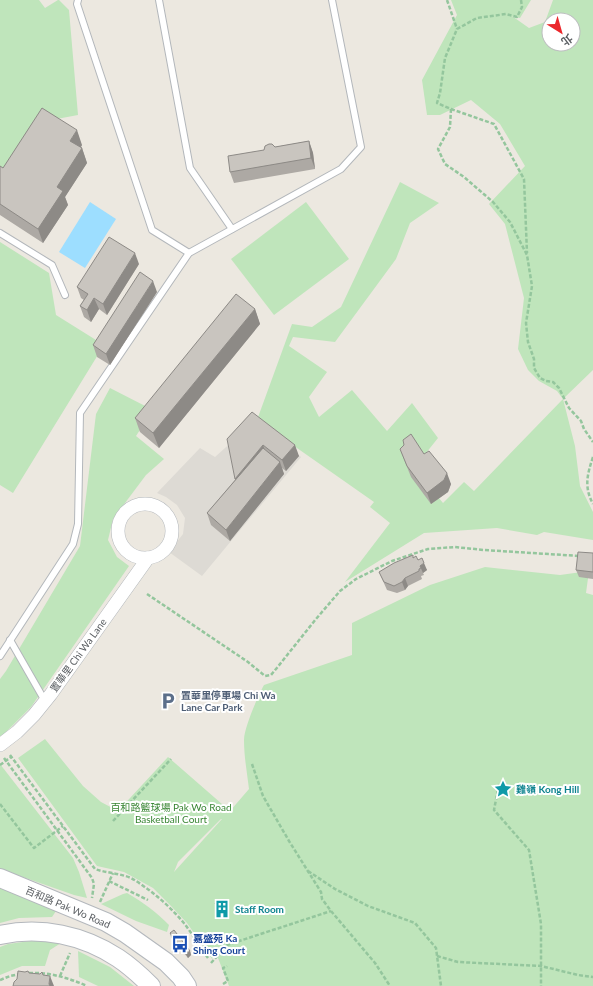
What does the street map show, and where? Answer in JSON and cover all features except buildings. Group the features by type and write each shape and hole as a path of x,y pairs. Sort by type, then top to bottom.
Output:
{"main road":[{"name":"百和路 Pak Wo Road","path":"0,878 106,922 125,933 166,962 181,977 187,986"},
{"path":"0,935 22,931 35,931 77,938 118,958 136,971 151,986"}],"street":[{"name":"置華里 Chi Wa Lane","path":"0,744 17,732 34,715 148,558 161,554 170,544 173,535 173,527 170,518 165,511 158,506 149,503 132,507 125,512 120,520 118,530 119,539 123,548 130,554 139,558 148,558"}],"lane":[{"path":"78,0 77,4 152,230 189,253"},
{"path":"160,0 190,168 232,229"},
{"path":"0,656 73,544 78,524 80,412 189,253 341,169 361,146 332,0"},
{"path":"0,234 52,265 64,295"},
{"path":"10,640 45,701"}],"path":[{"path":"447,0 457,29"},
{"path":"522,0 522,7 517,16 506,14 477,18 457,29 445,58 440,93 437,103 494,124 524,179 527,255 532,286 526,322 528,342 534,359 534,368 540,378 553,382 559,388 569,408 581,421 584,429 593,442"},
{"path":"451,109 450,127 438,149 445,164 464,177 492,202 510,222 527,255"},
{"path":"593,458 588,473 587,489 593,504"},
{"path":"147,594 248,662 265,676 271,675 340,591 356,579 392,561 428,549 455,547 585,557"},
{"path":"0,765 11,757 94,869 120,874 131,878 155,894 184,923 208,958"},
{"path":"113,821 170,759"},
{"path":"6,761 92,878 94,884 92,899"},
{"path":"252,764 263,796 288,842 320,892 322,899 375,963 390,986"},
{"path":"499,784 494,810 529,850 541,924 541,986"},
{"path":"0,804 34,848 63,826"},
{"path":"306,869 335,889 368,906 416,923 436,948 441,986"},
{"path":"100,902 113,873"},
{"path":"109,881 148,900"},
{"path":"211,963 220,954 224,946 331,911"},
{"path":"60,976 71,951"},
{"path":"437,956 458,962 541,966 593,977"},
{"path":"222,984 228,981 223,968 227,966"},
{"path":"0,980 10,976 46,974 60,976 87,986"}],"shaded area":[{"path":"255,421 301,457 202,576 169,552 183,534 185,518 177,505 166,497 157,493 200,448 215,457"}],"green space":[{"path":"0,0 39,0 45,8 59,0 69,10 78,115 46,121 0,178"},
{"path":"451,0 531,0 520,18 512,16 529,28 541,24 541,52 581,52 581,12 549,12 553,0 593,0 593,370 563,399 557,391 539,381 528,370 518,349 524,298 505,224 489,204 525,166 500,124 471,100 440,115 427,115 422,80 457,15"},
{"path":"400,182 439,203 410,223 396,259 335,342 293,337 289,346 327,372 309,397 319,417 352,390 387,431 412,403 438,438 414,468 443,503 464,482 474,491 563,399 575,446 580,486 593,512 593,540 544,532 537,535 497,528 424,533 345,582 390,523 370,507 374,502 257,420 292,324 312,327 341,307"},
{"path":"306,202 349,259 274,315 231,259"},
{"path":"0,242 49,273 56,315 104,345 13,493 0,485"},
{"path":"110,388 153,410 136,436 164,459 146,475 113,519 108,540 117,557 129,566 31,707 0,738 0,679 80,546 96,414"},
{"name":"百和路籃球場 Pak Wo Road Basketball Court","path":"485,567 560,575 589,571 586,593 593,595 593,986 229,986 216,953 212,959 187,923 153,888 124,872 97,866 18,758 45,739 83,786 101,802 118,811 168,757 230,811 249,789 244,752 244,740 246,728 264,685 352,655 352,623 430,585","holes":["222,819 174,872 178,862"]},
{"path":"0,764 73,858 87,898 74,895 0,869"},
{"path":"0,886 56,911 52,917 19,918 0,923"},
{"path":"127,893 149,908 169,925 167,932 136,921 101,904"},
{"path":"38,940 61,943 50,950 45,966 22,966 0,975 0,947 8,944"},
{"path":"78,951 110,967 134,986 98,986 79,977"}],"water":[{"path":"90,202 116,219 85,268 59,252"}],"place":[{"name":"置華里停車場 Chi Wa Lane Car Park","path":"168,701"},
{"name":"雞嶺 Kong Hill","path":"503,789"},
{"name":"Staff Room","path":"222,909"},
{"name":"嘉盛苑 Ka Shing Court","path":"180,944"}]}
